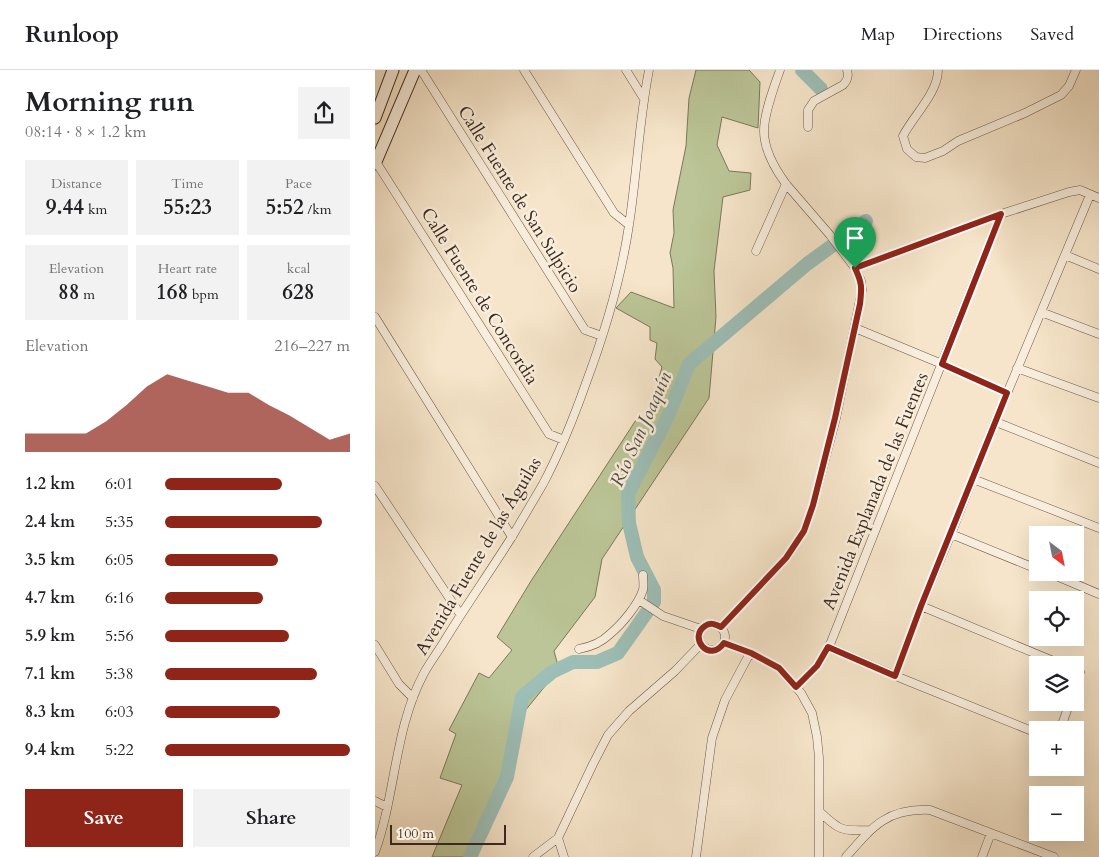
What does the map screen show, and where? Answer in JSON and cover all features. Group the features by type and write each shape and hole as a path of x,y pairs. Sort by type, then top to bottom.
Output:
{"main road":[{"path":"375,118 393,70"},
{"path":"376,158 415,70"}],"street":[{"name":"Calle Fuente de San Sulpicio","path":"421,70 585,330 601,336"},
{"path":"524,70 614,213 629,225"},
{"path":"626,70 643,99"},
{"name":"Avenida Fuente de las Águilas","path":"375,852 387,806 399,744 413,698 424,674 460,614 512,536 543,483 564,440 586,383 619,280 629,225 643,99 649,70"},
{"path":"721,627 786,558 804,531 813,505 833,426 862,290 861,281 855,268 780,176 772,162 766,145 764,131 767,113 780,70"},
{"path":"808,127 808,110 814,101 847,82 847,70"},
{"path":"938,70 931,93 903,136 907,150 916,157 925,158 943,151 958,141 1025,113 1061,94 1069,86 1076,70"},
{"name":"Calle Fuente de Concordia","path":"376,158 549,434 564,440"},
{"path":"756,251 787,184"},
{"path":"855,268 1001,214 1069,192 1080,190 1099,198"},
{"path":"895,676 921,606 1017,368 1090,195"},
{"name":"Avenida Explanada de las Fuentes","path":"796,687 817,666 831,642 1001,214"},
{"path":"1065,255 1099,270"},
{"path":"1041,312 1099,334"},
{"path":"375,317 512,536"},
{"path":"855,328 1007,393"},
{"path":"1017,368 1099,398"},
{"path":"1001,424 1099,463"},
{"path":"973,479 1099,528"},
{"path":"375,486 460,614"},
{"path":"951,534 1029,566"},
{"path":"579,650 609,635 625,618 639,600 643,588 643,575"},
{"path":"1068,581 1099,594"},
{"path":"639,600 663,616 701,629"},
{"path":"921,606 1041,656"},
{"path":"713,624 721,627 725,634 724,643 716,650 710,651 705,649 699,640 701,629 704,626 713,624"},
{"path":"724,643 751,653 779,668 801,693 812,713 817,736 820,778 819,857"},
{"path":"375,645 399,684 413,698"},
{"path":"533,857 558,838 608,735 629,711 675,671 701,645"},
{"path":"828,647 1029,730"},
{"path":"696,857 712,738 725,700 751,653"},
{"path":"375,801 387,806"},
{"path":"846,857 870,830 883,820 900,812 915,809 930,810 1054,857"},
{"path":"819,811 838,827 847,831 870,830"},
{"path":"982,857 991,833"},
{"path":"558,838 564,857"}],"green space":[{"path":"696,70 749,70 760,82 758,128 722,117 717,145 729,171 751,173 750,190 723,197 714,271 716,317 709,398 602,559 595,597 554,651 559,669 520,717 508,779 469,857 432,857 462,785 440,778 456,734 449,730 479,673 489,678 512,650 497,637 531,581 636,420 648,415 662,367 655,359 657,343 650,340 650,327 616,308 631,292 674,308 673,268 670,253 674,233 673,210 686,146 689,98"}],"waterway":[{"name":"Río San Joaquín","path":"802,70 821,89"},
{"name":"Río San Joaquín","path":"470,857 507,777 522,697 552,672 573,662 597,662 618,653 654,602 654,590 637,557 629,523 628,494 668,416 689,364 807,264 866,221"}],"route":[{"path":"1001,214 942,364 1007,393 921,606 895,676 828,647 817,666 796,687 779,668 751,653 724,643 716,650 710,651 705,649 699,640 699,634 701,629 708,624 717,624 721,627 786,558 804,531 813,505 835,418 860,304 861,281 855,268 1001,214"}]}
